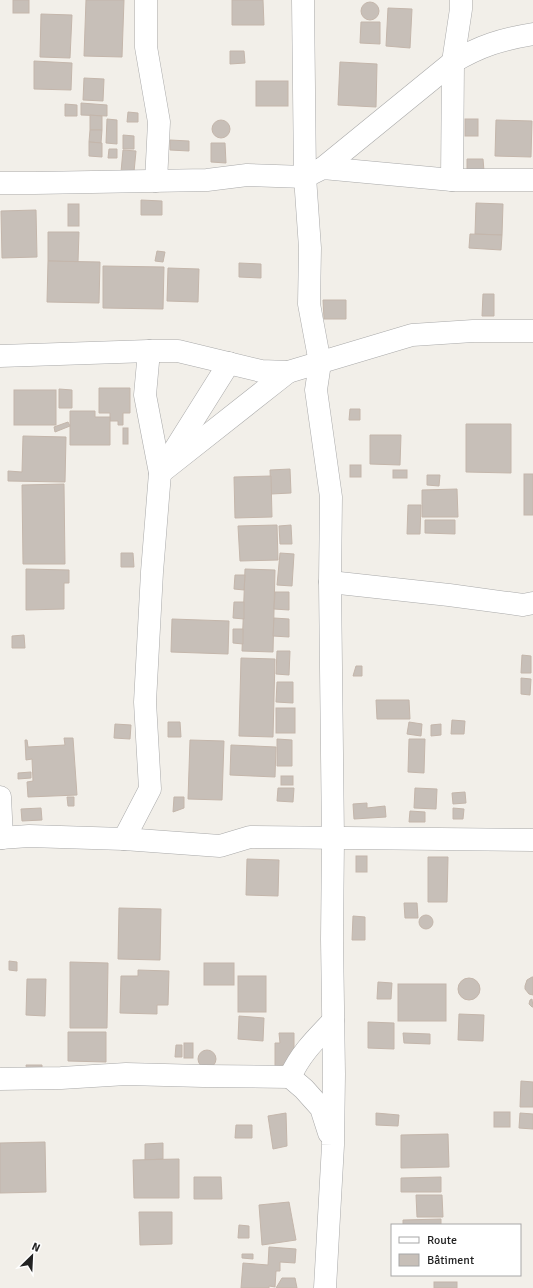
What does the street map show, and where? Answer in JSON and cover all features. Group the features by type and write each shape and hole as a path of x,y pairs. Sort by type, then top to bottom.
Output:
{"street":[{"path":"146,0 146,48 159,122 156,181"},
{"path":"303,0 314,172 309,304 320,363 316,390 331,497 330,582 333,839 333,1145 325,1288"},
{"path":"452,180 453,62 461,0"},
{"path":"314,172 453,62 473,50 508,38 533,34"},
{"path":"0,183 207,180 247,175 314,172 452,180 533,180"},
{"path":"0,356 178,351 261,371 288,372 357,350 412,335 473,331 533,331"},
{"path":"124,839 150,789 145,702 152,572 160,473 145,394 149,351"},
{"path":"160,473 228,363"},
{"path":"160,473 288,372"},
{"path":"330,582 450,595 523,605 533,603"},
{"path":"0,797 1,838 29,836 124,839 220,846 250,838 533,840"},
{"path":"290,1077 307,1048 333,1021"},
{"path":"0,1079 61,1078 126,1074 290,1077 304,1089 321,1108 333,1145"}],"building":[{"path":"13,0 29,0 29,13 13,13"},
{"path":"86,0 124,0 122,57 84,56"},
{"path":"232,0 263,0 264,25 232,25"},
{"path":"370,2 376,5 379,11 376,17 370,20 364,17 361,11 364,5"},
{"path":"388,8 412,9 410,48 386,46"},
{"path":"41,14 72,15 70,58 40,57"},
{"path":"361,22 380,22 380,44 360,43"},
{"path":"230,51 244,51 245,63 230,64"},
{"path":"34,61 72,63 71,90 34,89"},
{"path":"340,62 377,64 376,107 338,105"},
{"path":"84,78 104,79 103,101 83,100"},
{"path":"256,81 288,81 288,106 256,106"},
{"path":"81,103 107,105 107,116 81,115"},
{"path":"65,104 77,105 77,116 65,116"},
{"path":"128,112 138,113 138,122 127,122"},
{"path":"90,115 102,116 102,130 90,130"},
{"path":"107,119 117,120 117,144 106,143"},
{"path":"465,119 478,119 478,136 465,136"},
{"path":"221,120 227,123 230,129 227,135 221,138 215,135 212,129 215,123"},
{"path":"496,120 532,121 531,157 495,156"},
{"path":"90,130 102,130 101,143 89,142"},
{"path":"123,135 134,136 134,149 123,149"},
{"path":"170,140 189,141 189,151 170,150"},
{"path":"89,142 102,143 102,157 89,156"},
{"path":"211,143 225,143 226,163 211,162"},
{"path":"109,149 117,149 117,158 108,158"},
{"path":"123,150 136,151 134,172 121,172"},
{"path":"467,159 483,159 484,171 467,171"},
{"path":"141,200 162,201 162,215 141,215"},
{"path":"476,203 503,204 502,235 475,234"},
{"path":"68,204 79,204 79,226 68,226"},
{"path":"36,210 37,257 2,258 1,211"},
{"path":"48,232 79,232 78,262 48,261"},
{"path":"470,234 502,235 501,250 469,248"},
{"path":"157,251 165,252 163,262 155,261"},
{"path":"48,261 100,262 99,303 47,302"},
{"path":"239,263 261,264 261,278 239,277"},
{"path":"103,266 164,267 163,309 103,308"},
{"path":"168,268 199,269 198,302 167,301"},
{"path":"483,294 494,294 494,316 482,316"},
{"path":"323,300 346,300 346,319 324,319"},
{"path":"99,388 130,388 130,413 123,413 123,425 118,425 118,421 110,421 110,413 99,413"},
{"path":"59,389 72,390 72,408 59,408"},
{"path":"14,390 56,390 56,425 14,425"},
{"path":"350,409 360,409 360,420 349,420"},
{"path":"70,411 95,411 95,417 110,417 110,445 70,445"},
{"path":"68,422 70,426 55,432 54,427"},
{"path":"466,424 511,424 511,473 466,472"},
{"path":"123,428 128,428 128,444 123,444"},
{"path":"370,435 401,435 400,465 370,464"},
{"path":"23,436 66,437 65,482 8,481 8,471 22,472"},
{"path":"350,465 361,465 361,477 350,477"},
{"path":"290,469 291,493 271,494 270,470"},
{"path":"393,470 407,470 407,478 393,478"},
{"path":"524,474 533,474 533,515 524,515"},
{"path":"427,475 440,475 439,486 427,485"},
{"path":"271,476 272,517 235,518 234,477"},
{"path":"64,484 65,564 23,564 22,485"},
{"path":"457,489 458,517 422,517 422,490"},
{"path":"408,505 421,505 420,534 407,534"},
{"path":"425,520 455,520 455,534 425,533"},
{"path":"277,525 278,560 240,561 238,526"},
{"path":"291,525 292,544 280,544 279,526"},
{"path":"121,553 133,553 134,567 121,567"},
{"path":"280,553 294,554 292,586 277,585"},
{"path":"26,569 69,570 69,583 64,583 64,609 26,610"},
{"path":"245,569 275,570 273,652 242,651"},
{"path":"235,575 245,575 244,590 234,589"},
{"path":"275,592 289,592 289,610 274,609"},
{"path":"234,602 244,602 244,619 233,618"},
{"path":"274,618 289,619 289,637 273,636"},
{"path":"172,619 229,621 228,654 171,652"},
{"path":"233,629 243,629 243,644 233,643"},
{"path":"24,635 25,648 12,648 12,636"},
{"path":"277,651 290,651 289,675 276,674"},
{"path":"522,655 531,656 531,673 521,673"},
{"path":"241,658 275,659 273,737 239,736"},
{"path":"356,666 362,666 362,676 353,676"},
{"path":"521,678 531,679 530,695 521,694"},
{"path":"277,682 293,682 293,703 276,702"},
{"path":"376,700 409,700 410,719 377,719"},
{"path":"276,708 295,708 295,733 276,733"},
{"path":"452,720 465,721 464,734 451,734"},
{"path":"168,722 180,722 181,737 168,737"},
{"path":"409,722 422,724 421,736 407,734"},
{"path":"115,724 131,725 130,739 114,738"},
{"path":"441,724 441,735 431,736 431,725"},
{"path":"64,738 73,738 77,795 28,797 27,782 33,781 32,759 26,760 25,740 27,740 28,747 65,745"},
{"path":"277,739 292,740 292,766 277,766"},
{"path":"409,739 425,739 424,773 408,772"},
{"path":"190,740 224,741 222,800 188,799"},
{"path":"231,745 276,747 275,777 230,775"},
{"path":"31,772 31,778 18,779 18,773"},
{"path":"281,776 293,776 293,785 281,785"},
{"path":"278,788 294,788 293,802 277,801"},
{"path":"415,788 437,789 436,809 414,808"},
{"path":"465,792 466,803 453,804 452,793"},
{"path":"67,797 74,797 74,806 68,806"},
{"path":"174,797 184,797 184,808 173,812"},
{"path":"367,803 367,808 385,806 386,817 354,819 353,804"},
{"path":"41,808 42,820 22,821 21,809"},
{"path":"453,808 464,809 463,819 453,819"},
{"path":"410,811 425,812 425,822 409,822"},
{"path":"356,856 367,856 367,872 356,872"},
{"path":"428,857 448,857 447,902 428,902"},
{"path":"247,859 279,860 278,896 246,895"},
{"path":"404,903 417,903 418,918 405,918"},
{"path":"119,908 161,909 160,960 118,959"},
{"path":"423,915 429,915 433,919 433,925 429,929 423,929 419,925 419,919"},
{"path":"353,916 365,917 365,940 352,940"},
{"path":"9,961 17,962 17,971 9,970"},
{"path":"70,962 108,963 107,1028 70,1028"},
{"path":"204,963 234,963 234,985 204,985"},
{"path":"138,970 169,971 168,1005 157,1005 157,1014 120,1013 121,976 138,976"},
{"path":"238,976 266,976 266,1012 238,1012"},
{"path":"532,977 533,995 529,994 525,989 527,980"},
{"path":"469,978 477,981 480,989 477,997 469,1000 461,997 458,989 461,981"},
{"path":"27,979 46,979 45,1016 26,1015"},
{"path":"378,982 392,983 391,999 377,999"},
{"path":"398,984 446,984 446,1021 398,1021"},
{"path":"532,999 533,1007 529,1004 530,1000"},
{"path":"459,1014 484,1015 483,1041 458,1040"},
{"path":"239,1016 264,1018 263,1041 238,1039"},
{"path":"368,1022 394,1023 394,1049 368,1048"},
{"path":"68,1032 106,1032 106,1062 68,1061"},
{"path":"279,1033 294,1033 294,1051 284,1065 275,1066 275,1043 280,1043"},
{"path":"403,1033 430,1034 430,1044 404,1043"},
{"path":"184,1043 193,1043 193,1058 184,1058"},
{"path":"176,1045 182,1045 182,1057 175,1057"},
{"path":"207,1050 213,1053 216,1059 213,1065 207,1068 201,1065 198,1059 201,1053"},
{"path":"26,1065 42,1065 42,1071 27,1072"},
{"path":"521,1081 533,1082 533,1107 520,1107"},
{"path":"494,1112 510,1112 510,1127 494,1127"},
{"path":"286,1113 287,1146 273,1149 268,1116"},
{"path":"376,1113 399,1115 398,1126 376,1125"},
{"path":"520,1113 533,1114 533,1129 519,1128"},
{"path":"236,1125 252,1125 252,1138 235,1138"},
{"path":"448,1134 449,1167 401,1168 401,1135"},
{"path":"45,1142 46,1192 0,1193 0,1143"},
{"path":"163,1143 163,1159 145,1160 145,1144"},
{"path":"179,1159 179,1198 134,1198 133,1160"},
{"path":"194,1177 221,1177 222,1199 194,1199"},
{"path":"441,1177 441,1192 401,1192 401,1178"},
{"path":"416,1195 442,1195 443,1217 417,1217"},
{"path":"289,1202 296,1240 262,1245 259,1205"},
{"path":"139,1212 172,1212 172,1244 140,1245"},
{"path":"441,1219 441,1224 403,1224 403,1220"},
{"path":"239,1225 249,1226 249,1238 238,1238"},
{"path":"269,1247 296,1249 295,1263 280,1262 280,1271 276,1271 275,1287 241,1288 243,1263 268,1265"},
{"path":"242,1254 253,1254 253,1259 242,1258"},
{"path":"282,1278 295,1278 297,1288 276,1288"},
{"path":"434,1282 457,1282 457,1288 434,1288"}]}
